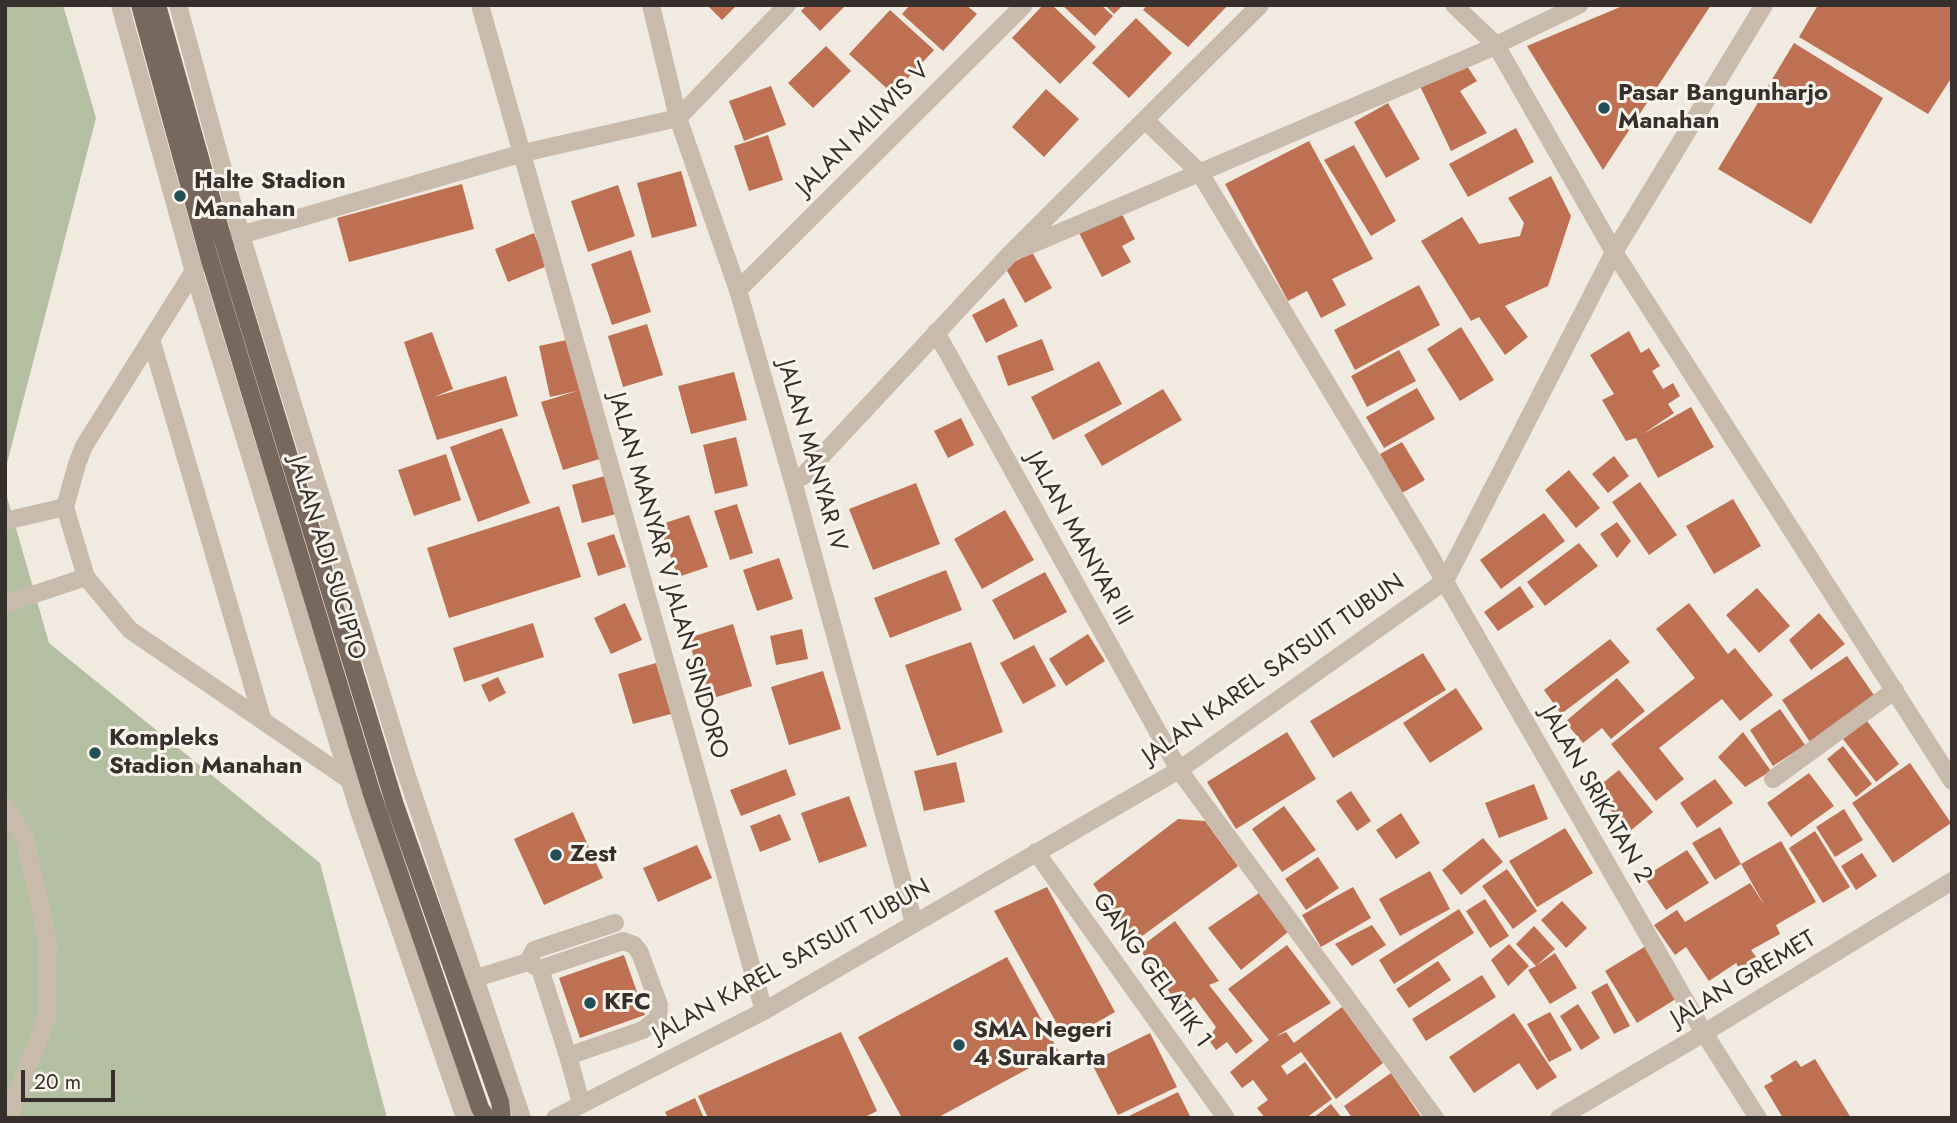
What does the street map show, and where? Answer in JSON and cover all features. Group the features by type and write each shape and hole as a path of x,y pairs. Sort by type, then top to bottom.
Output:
{"main road":[{"name":"JALAN ADI SUCIPTO","path":"140,5 207,250 372,794 480,1108 486,1118"},
{"name":"JALAN ADI SUCIPTO","path":"162,7 223,240 354,671 414,859 500,1102 502,1118"}],"street":[{"name":"JALAN ADI SUCIPTO","path":"120,5 194,272 351,781 466,1118"},
{"name":"JALAN ADI SUCIPTO","path":"178,5 241,235 405,770 522,1118"},
{"name":"JALAN MANYAR V JALAN SINDORO","path":"480,5 764,1011"},
{"name":"JALAN MANYAR IV","path":"651,5 678,118 738,290 914,923"},
{"path":"223,240 523,153 678,118 787,5"},
{"name":"JALAN MLIWIS V","path":"738,290 1024,5"},
{"path":"802,477 1011,253 1260,5"},
{"path":"1454,5 1493,46 1614,252 1952,781"},
{"path":"1011,253 1493,46 1579,5"},
{"name":"JALAN KAREL SATSUIT TUBUN","path":"555,1118 764,1011 1179,770 1445,580 1614,252 1764,5"},
{"name":"JALAN SRIKATAN 2","path":"1146,121 1200,173 1445,580 1704,1033 1758,1118"},
{"path":"207,250 84,446 65,507 86,577 130,630 372,794"},
{"name":"JALAN MANYAR III","path":"936,332 1179,770 1435,1118"},
{"path":"151,339 263,721"},
{"path":"5,522 65,507"},
{"path":"322,566 341,561"},
{"path":"5,604 86,577"},
{"path":"354,671 373,665"},
{"path":"1773,779 1895,690"},
{"path":"387,776 405,770"},
{"path":"5,806 25,838 48,942 47,1017 8,1118"},
{"path":"414,859 433,852"},
{"name":"GANG GELATIK 1","path":"1036,852 1226,1118"},
{"name":"JALAN GREMET","path":"1559,1118 1952,881"},
{"path":"581,1103 568,1056 534,965 534,950 615,923"},
{"path":"476,978 623,942 634,945 640,953 659,1005 658,1018 643,1030 568,1056"}],"green space":[{"path":"5,5 63,5 96,118 5,471"},
{"name":"Kompleks Stadion Manahan","path":"5,490 49,643 320,863 387,1118 5,1118"}],"building":[{"path":"707,5 737,5 722,20"},
{"path":"807,5 846,5 820,31 801,11"},
{"path":"910,5 966,5 977,14 943,51 902,14"},
{"path":"1043,5 1052,5 1096,47 1060,84 1012,38"},
{"path":"1062,5 1101,5 1113,16 1095,36"},
{"path":"1105,5 1123,5 1114,14"},
{"path":"1147,5 1228,5 1188,47 1143,10"},
{"name":"Pasar Bangunharjo Manahan","path":"1625,5 1711,5 1603,170 1527,46"},
{"path":"1818,5 1952,5 1952,77 1928,114 1799,37"},
{"path":"890,10 934,50 893,94 849,54"},
{"path":"1136,18 1172,53 1129,98 1092,63"},
{"path":"1794,43 1883,98 1811,224 1718,169"},
{"path":"826,46 851,71 813,108 788,83"},
{"path":"1465,63 1477,81 1460,91 1487,133 1451,151 1420,86"},
{"path":"771,86 786,125 744,141 729,101"},
{"path":"1046,89 1079,119 1044,157 1012,127"},
{"path":"1388,103 1420,159 1386,178 1354,122"},
{"path":"1516,128 1534,162 1468,197 1449,164"},
{"path":"768,135 783,180 749,191 734,146"},
{"path":"1309,141 1373,259 1332,279 1346,305 1321,318 1307,291 1288,301 1225,184"},
{"path":"1354,145 1396,221 1371,236 1324,160"},
{"path":"681,171 697,226 652,238 637,183"},
{"path":"1551,176 1571,216 1548,286 1505,306 1528,337 1505,355 1479,317 1471,321 1421,241 1462,217 1479,244 1520,236 1524,223 1508,198"},
{"path":"462,184 474,229 349,262 337,218"},
{"path":"618,185 635,236 588,252 571,201"},
{"path":"1122,214 1135,239 1122,246 1131,262 1102,277 1077,229"},
{"path":"534,233 547,266 508,282 495,249"},
{"path":"631,250 651,312 612,325 591,264"},
{"path":"1032,252 1052,288 1025,303 1005,267"},
{"path":"1419,285 1440,325 1355,370 1334,330"},
{"path":"1004,298 1018,326 986,343 972,315"},
{"path":"647,324 663,375 623,387 608,336"},
{"path":"1461,327 1494,380 1460,401 1427,349"},
{"path":"1629,331 1641,353 1649,348 1660,366 1652,371 1663,389 1673,383 1680,396 1668,404 1674,413 1643,434 1691,407 1714,447 1658,478 1636,438 1626,441 1602,400 1614,394 1590,355"},
{"path":"432,332 453,389 434,397 506,376 518,416 437,440 404,342"},
{"path":"571,339 603,458 563,470 541,402 577,391 550,397 539,346"},
{"path":"1042,339 1054,370 1008,386 997,356"},
{"path":"1399,350 1416,381 1367,407 1351,376"},
{"path":"1099,361 1122,404 1053,440 1031,397"},
{"path":"734,372 747,420 691,434 678,386"},
{"path":"1417,388 1435,419 1384,448 1366,417"},
{"path":"1163,389 1182,420 1102,466 1084,435"},
{"path":"961,418 974,445 948,458 934,431"},
{"path":"502,428 530,503 478,522 450,447"},
{"path":"736,437 748,486 715,494 703,445"},
{"path":"1402,442 1425,480 1402,493 1380,454"},
{"path":"446,454 461,500 414,516 398,470"},
{"path":"1614,456 1629,476 1608,493 1592,474"},
{"path":"1569,470 1600,508 1576,528 1545,490"},
{"path":"605,476 616,514 582,523 572,485"},
{"path":"1640,482 1677,535 1649,555 1612,502"},
{"path":"916,483 940,544 873,570 849,509"},
{"path":"1733,499 1761,546 1714,574 1686,526"},
{"path":"737,504 753,553 730,560 714,511"},
{"path":"559,506 581,577 449,618 427,548"},
{"path":"1005,510 1034,560 982,589 954,539"},
{"path":"1544,513 1565,541 1501,589 1480,560"},
{"path":"689,515 708,567 678,577 659,525"},
{"path":"1617,522 1631,541 1617,558 1600,534"},
{"path":"614,534 626,567 598,576 587,543"},
{"path":"1579,543 1598,566 1545,606 1527,582"},
{"path":"779,558 793,599 757,611 743,570"},
{"path":"946,570 962,610 890,638 874,598"},
{"path":"1045,572 1067,612 1014,640 992,600"},
{"path":"1520,586 1534,607 1498,631 1484,612"},
{"path":"1757,588 1790,626 1759,653 1726,615"},
{"path":"625,603 642,640 611,654 594,618"},
{"path":"1689,603 1728,654 1735,648 1773,695 1740,721 1722,699 1659,748 1684,779 1656,801 1611,744 1695,678 1656,629"},
{"path":"1819,613 1845,644 1811,670 1789,640"},
{"path":"533,623 544,657 464,682 453,648"},
{"path":"733,624 752,686 707,700 688,638"},
{"path":"802,629 808,659 776,665 770,636"},
{"path":"1088,634 1105,661 1066,686 1049,659"},
{"path":"1610,639 1630,662 1561,714 1544,690"},
{"path":"971,642 1003,732 937,756 905,665"},
{"path":"1034,645 1056,686 1023,704 1000,663"},
{"path":"1423,653 1446,690 1333,758 1310,721"},
{"path":"1847,656 1876,698 1810,742 1782,700"},
{"path":"656,663 671,714 633,724 618,674"},
{"path":"823,671 841,729 789,745 771,687"},
{"path":"498,677 506,693 489,702 481,685"},
{"path":"1617,678 1645,711 1611,739 1602,728 1583,743 1565,722"},
{"path":"1456,688 1483,729 1430,763 1403,723"},
{"path":"1780,709 1805,745 1773,766 1750,730"},
{"path":"1867,721 1899,764 1876,782 1843,739"},
{"path":"1287,732 1316,779 1236,829 1207,782"},
{"path":"1743,732 1771,771 1745,787 1718,757"},
{"path":"1843,746 1872,784 1856,797 1827,759"},
{"path":"956,762 965,802 924,811 914,771"},
{"path":"1910,763 1951,823 1893,863 1852,803"},
{"path":"786,769 796,795 741,816 730,790"},
{"path":"1619,770 1653,812 1629,832 1594,790"},
{"path":"1809,773 1834,806 1791,837 1767,803"},
{"path":"1715,779 1733,803 1697,828 1680,803"},
{"path":"1534,784 1548,819 1499,838 1485,803"},
{"path":"1351,791 1371,821 1357,831 1336,801"},
{"path":"849,796 867,846 819,863 801,813"},
{"path":"1284,806 1316,850 1282,872 1252,829"},
{"path":"1844,809 1863,840 1835,857 1816,827"},
{"path":"573,812 603,878 544,905 514,839"},
{"path":"1401,813 1420,843 1396,859 1376,830"},
{"path":"780,814 791,840 760,852 750,826"},
{"path":"1178,819 1205,821 1238,866 1134,942 1093,884"},
{"path":"1720,827 1741,864 1715,880 1692,843"},
{"path":"1565,828 1593,873 1537,907 1509,861"},
{"path":"1815,831 1850,887 1823,903 1789,848"},
{"path":"1483,838 1503,862 1461,895 1442,870"},
{"path":"1781,841 1816,902 1776,925 1780,934 1751,950 1759,961 1741,972 1736,963 1709,981 1686,947 1675,955 1654,925 1677,910 1685,922 1750,883 1765,906 1741,864"},
{"path":"697,845 712,878 658,902 643,868"},
{"path":"1687,850 1709,883 1666,910 1644,877"},
{"path":"1862,853 1877,876 1856,890 1841,866"},
{"path":"1318,857 1339,888 1306,910 1285,879"},
{"path":"1507,869 1537,911 1513,929 1482,886"},
{"path":"1430,871 1450,909 1400,936 1379,899"},
{"path":"1047,887 1115,1012 1066,1040 994,911"},
{"path":"1353,887 1371,918 1321,947 1302,915"},
{"path":"1259,893 1288,932 1241,970 1208,928"},
{"path":"1485,899 1509,936 1490,948 1466,911"},
{"path":"1562,901 1587,928 1566,948 1541,920"},
{"path":"1459,909 1474,933 1394,984 1379,960"},
{"path":"1175,921 1219,981 1209,985 1253,1041 1236,1054 1227,1042 1216,1050 1208,1039 1216,1027 1194,997 1181,1009 1139,948"},
{"path":"1372,925 1386,945 1352,966 1335,944"},
{"path":"1534,926 1555,949 1536,966 1516,944"},
{"path":"1509,944 1529,966 1508,986 1491,960"},
{"path":"1287,945 1331,1003 1275,1037 1286,1032 1294,1043 1342,1007 1383,1063 1336,1099 1301,1052 1281,1066 1287,1075 1305,1062 1332,1099 1306,1118 1265,1118 1257,1108 1268,1100 1253,1080 1242,1088 1230,1072 1269,1040 1228,989"},
{"path":"1646,946 1679,997 1637,1023 1605,971"},
{"path":"1555,953 1577,988 1550,1004 1528,970"},
{"path":"624,955 645,1015 580,1038 559,978"},
{"name":"SMA Negeri 4 Surakarta","path":"1007,957 1059,1052 937,1118 902,1118 858,1037"},
{"path":"1438,961 1451,980 1409,1008 1396,989"},
{"path":"1482,975 1496,997 1426,1041 1412,1019"},
{"path":"1607,983 1630,1026 1614,1034 1591,992"},
{"path":"1578,1004 1600,1038 1581,1050 1560,1016"},
{"path":"1550,1012 1572,1050 1549,1062 1527,1024"},
{"path":"1514,1013 1557,1077 1537,1090 1519,1063 1474,1093 1449,1057"},
{"path":"841,1032 877,1111 863,1118 708,1118 698,1096"},
{"path":"1150,1033 1177,1087 1118,1115 1091,1062"},
{"path":"1815,1059 1851,1118 1783,1118 1764,1086 1773,1081 1770,1076 1796,1060 1801,1067"},
{"path":"1391,1073 1422,1118 1352,1118 1344,1106"},
{"path":"1178,1092 1191,1118 1130,1118 1129,1116"},
{"path":"695,1098 704,1118 668,1118 665,1112"},
{"path":"1331,1104 1342,1118 1313,1118"}],"place":[{"name":"Pasar Bangunharjo Manahan","path":"1604,108"},
{"name":"Halte Stadion Manahan","path":"180,196"},
{"name":"Kompleks Stadion Manahan","path":"95,753"},
{"name":"Zest","path":"556,855"},
{"name":"KFC","path":"590,1003"},
{"name":"SMA Negeri 4 Surakarta","path":"959,1045"}]}
